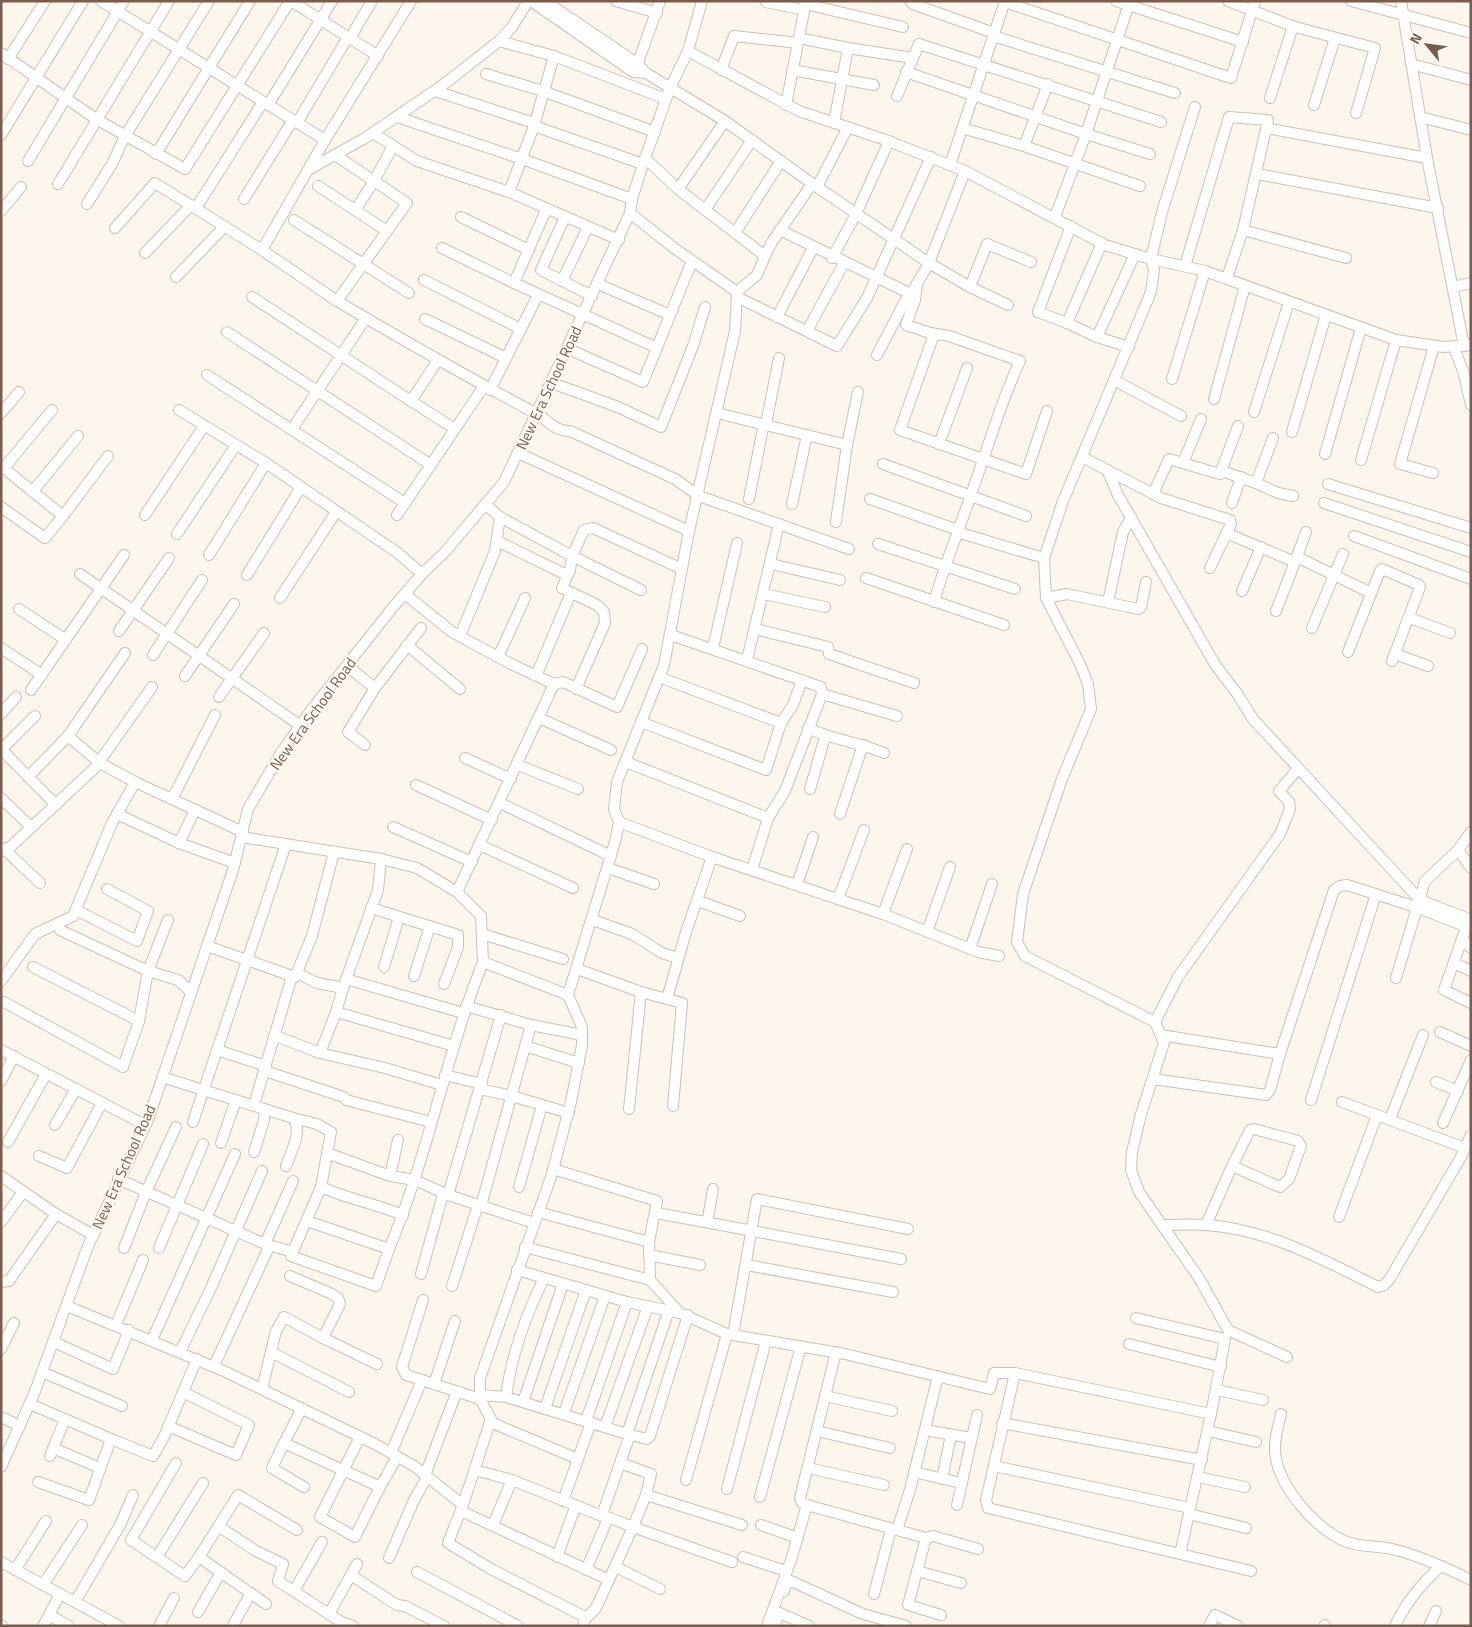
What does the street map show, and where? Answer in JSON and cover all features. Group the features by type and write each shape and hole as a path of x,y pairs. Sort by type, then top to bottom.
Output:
{"street":[{"path":"44,1 4,57 96,119 185,170 292,1 378,56"},
{"path":"1,136 83,1"},
{"path":"101,1 325,140"},
{"path":"28,161 124,1"},
{"path":"58,184 169,1"},
{"path":"87,204 112,164 125,136 209,1"},
{"path":"156,154 250,1"},
{"path":"145,252 193,206 265,104 332,1"},
{"path":"244,198 372,1"},
{"path":"262,250 325,140 412,1"},
{"path":"307,171 373,133 435,91 499,41 512,27 530,1 636,68 725,121 814,186 929,263 970,287 1008,305"},
{"path":"545,1 636,68"},
{"path":"616,1 657,13"},
{"path":"636,68 660,1"},
{"name":"New Era School Road","path":"1,1467 30,1404 93,1234 145,1125 235,863 248,809 281,753 347,666 404,594 445,552 504,482 619,240 630,213 632,199 644,161 670,88 688,51 702,1"},
{"path":"910,1 912,4 994,34 1175,93"},
{"path":"1116,1 1129,3 1243,42"},
{"path":"1228,1 1254,5 1293,26 1375,48 1356,113"},
{"path":"1351,1 1471,33"},
{"path":"1401,1 1427,158 1453,286 1463,346 1464,374 1471,405"},
{"path":"766,2 805,5 903,27"},
{"path":"950,165 1005,2 1231,78 1254,5"},
{"path":"1055,217 1086,134 1129,3"},
{"path":"786,104 805,5"},
{"path":"1270,98 1293,26"},
{"path":"721,70 734,36 798,40 914,58"},
{"path":"1314,105 1335,38"},
{"path":"499,41 554,56 666,99"},
{"path":"897,96 919,44 1162,122"},
{"path":"834,123 848,48"},
{"path":"688,51 786,104 965,171 1102,243 1151,259 1205,271 1396,340 1434,346 1463,346"},
{"path":"509,192 534,125 554,56"},
{"path":"1411,64 1471,80"},
{"path":"792,70 874,85"},
{"path":"906,72 972,96 1150,154"},
{"path":"486,74 543,91 655,132"},
{"path":"1024,146 1048,84"},
{"path":"435,91 644,161 765,256"},
{"path":"1195,108 1162,212 1151,259 1154,270 1151,292 1082,457 1044,558 1046,598 1080,664 1088,684 1091,709 1062,779 1023,894 1017,942 1025,956 1154,1022 1164,1044 1132,1152 1131,1170 1139,1192 1164,1225 1199,1278 1228,1330 1287,1357"},
{"path":"397,117 522,159 632,199"},
{"path":"1185,266 1229,117 1268,120 1243,230 1226,278"},
{"path":"1420,117 1471,130"},
{"path":"678,189 725,121"},
{"path":"568,995 593,920 619,822 614,809 617,782 659,676 671,635 689,531 699,496 735,331 737,295 758,275 765,256 780,230 814,186 848,127"},
{"path":"962,128 1024,146 1140,186"},
{"path":"1266,128 1427,158"},
{"path":"373,133 417,161 509,192 546,210 619,240"},
{"path":"705,210 752,140"},
{"path":"832,258 856,214 889,141"},
{"path":"356,209 393,146"},
{"path":"334,155 407,202 337,301"},
{"path":"630,213 737,295 837,346 876,279 930,157"},
{"path":"735,233 781,162"},
{"path":"877,355 905,301 929,263 965,171"},
{"path":"1257,174 1438,208"},
{"path":"115,228 155,183 225,226 337,301 487,388 537,414 561,432 570,431 675,479 699,496 849,549"},
{"path":"318,186 387,231"},
{"path":"1,211 21,187"},
{"path":"514,283 546,210"},
{"path":"461,217 528,250"},
{"path":"565,218 541,270 592,296"},
{"path":"294,220 409,293"},
{"path":"176,277 225,226"},
{"path":"1071,226 1038,312 1097,337 1129,346"},
{"path":"562,281 588,227"},
{"path":"780,230 832,258 911,294"},
{"path":"1243,230 1346,258"},
{"path":"1067,323 1102,243"},
{"path":"970,287 987,244 1031,262"},
{"path":"442,248 538,295 656,348"},
{"path":"777,317 813,248"},
{"path":"1097,337 1135,254"},
{"path":"568,349 643,382 692,261"},
{"path":"807,332 844,263"},
{"path":"1172,379 1205,271"},
{"path":"424,280 521,329"},
{"path":"1453,286 1471,283"},
{"path":"598,284 670,315"},
{"path":"917,284 915,300 906,325 930,333 949,336 1020,361 996,416 971,496 944,566 934,602"},
{"path":"1214,399 1245,286"},
{"path":"397,515 455,429 487,388 506,358 538,295"},
{"path":"252,297 342,358 455,429"},
{"path":"1254,412 1290,302"},
{"path":"552,383 618,407 661,427 693,346 704,307"},
{"path":"1292,432 1326,315"},
{"path":"292,429 342,358 366,318"},
{"path":"425,319 506,358"},
{"path":"1325,454 1361,328"},
{"path":"227,332 431,465"},
{"path":"930,333 933,337 900,430 1026,474 1047,411"},
{"path":"1361,460 1396,340"},
{"path":"1433,473 1400,464 1434,346"},
{"path":"749,499 780,358"},
{"path":"411,401 438,360"},
{"path":"939,444 967,368"},
{"path":"207,375 405,503"},
{"path":"1114,380 1181,416"},
{"path":"1,413 19,392"},
{"path":"836,522 847,445 858,392"},
{"path":"52,410 3,467 64,516"},
{"path":"179,410 266,463 398,553 422,574"},
{"path":"717,413 766,423 847,445"},
{"path":"1183,463 1201,418"},
{"path":"144,515 204,426"},
{"path":"1153,494 1167,461 1171,459 1220,474 1238,426"},
{"path":"792,504 807,434"},
{"path":"34,492 78,436"},
{"path":"1256,483 1274,438"},
{"path":"177,534 236,445"},
{"path":"518,453 689,531"},
{"path":"1,507 45,538 64,516 108,456"},
{"path":"1082,457 1153,494 1230,520 1210,568"},
{"path":"209,554 266,463"},
{"path":"883,464 1026,516"},
{"path":"1222,470 1278,493 1292,496"},
{"path":"1108,472 1130,517 1216,666 1236,692 1253,719 1418,904"},
{"path":"1232,503 1241,477"},
{"path":"1328,484 1471,528"},
{"path":"247,575 301,487"},
{"path":"870,499 957,531 1044,558"},
{"path":"1324,502 1471,552"},
{"path":"485,504 500,516 572,556 641,590"},
{"path":"280,598 336,512"},
{"path":"460,636 495,551 500,516"},
{"path":"1108,602 1123,532 1130,517"},
{"path":"747,660 779,524"},
{"path":"576,689 605,623 605,616 597,605 562,588 568,575 572,556 582,534 590,528 682,569"},
{"path":"1276,611 1306,532"},
{"path":"1226,533 1296,560 1371,593"},
{"path":"1354,536 1471,579"},
{"path":"497,541 568,575"},
{"path":"713,648 737,543"},
{"path":"878,544 1015,589"},
{"path":"1242,591 1261,547"},
{"path":"1312,628 1342,554"},
{"path":"31,690 124,555"},
{"path":"119,631 169,558"},
{"path":"771,564 840,580"},
{"path":"1348,652 1382,570 1419,584 1420,588 1410,618 1394,657 1428,666"},
{"path":"80,574 301,726"},
{"path":"866,578 1004,625"},
{"path":"153,655 202,580"},
{"path":"1046,598 1067,594 1140,608 1146,582"},
{"path":"536,676 571,593"},
{"path":"404,594 460,636 498,657 554,684 563,682 617,707 642,649"},
{"path":"764,594 825,607"},
{"path":"498,657 525,598"},
{"path":"185,676 234,604"},
{"path":"19,609 66,640"},
{"path":"1410,618 1450,633"},
{"path":"365,745 348,732 375,688 421,628"},
{"path":"754,629 828,647 828,654 914,683"},
{"path":"219,696 264,633"},
{"path":"671,635 821,687 822,694 785,791 768,818 752,870"},
{"path":"407,645 460,689"},
{"path":"1,648 42,676"},
{"path":"28,777 68,736 125,653"},
{"path":"347,666 375,688"},
{"path":"659,676 781,724"},
{"path":"641,722 766,770 781,724 793,705 802,680"},
{"path":"457,892 518,765 554,684"},
{"path":"40,883 4,848 32,827 99,762 152,687"},
{"path":"822,694 898,716"},
{"path":"1,714 16,697"},
{"path":"172,799 215,714"},
{"path":"35,716 1,749 56,805"},
{"path":"539,718 611,750"},
{"path":"808,728 825,736 863,744 884,753"},
{"path":"68,736 99,762 242,835 382,859 417,868 457,892 482,916 483,962 464,1010 415,1180 376,1286 291,1256 320,1188 331,1132 317,1124 162,1077"},
{"path":"810,789 825,736"},
{"path":"840,814 863,744"},
{"path":"465,758 511,780"},
{"path":"626,762 768,818"},
{"path":"518,765 578,789"},
{"path":"1154,1022 1178,977 1280,834 1290,809 1289,802 1279,791 1298,769"},
{"path":"1,981 35,934 73,916 116,814 135,782"},
{"path":"416,785 492,820"},
{"path":"1,798 32,827"},
{"path":"500,803 611,856"},
{"path":"179,842 195,810"},
{"path":"116,814 179,842 235,863"},
{"path":"619,822 712,857 883,914 970,949 999,956"},
{"path":"393,826 472,862"},
{"path":"838,898 864,830"},
{"path":"1396,978 1425,881 1458,850 1471,832"},
{"path":"797,885 813,837"},
{"path":"193,1122 286,844"},
{"path":"480,845 573,888"},
{"path":"883,914 907,849"},
{"path":"1458,850 1471,868"},
{"path":"254,1105 294,974 312,936 334,852"},
{"path":"667,999 678,958 712,857"},
{"path":"320,1053 378,890 382,859"},
{"path":"927,932 950,867"},
{"path":"608,868 654,884"},
{"path":"970,949 992,884"},
{"path":"1153,1078 1266,1095 1270,1090 1334,890 1340,886 1348,885 1469,920 1445,992 1450,992 1471,1003"},
{"path":"76,910 137,941 148,911 107,889"},
{"path":"1311,1100 1376,894"},
{"path":"698,901 740,916"},
{"path":"371,908 458,935 458,948 444,984"},
{"path":"384,967 399,917"},
{"path":"4,1002 123,1067 139,1021 148,971 168,920"},
{"path":"593,920 632,934 662,953 678,958"},
{"path":"414,976 430,926"},
{"path":"60,930 148,971 178,980 191,992"},
{"path":"482,934 563,959"},
{"path":"1462,939 1471,948"},
{"path":"207,946 317,983 344,984 464,1010 501,1015 531,1025 582,1035"},
{"path":"483,962 568,995 579,1017 582,1035 579,1063 553,1170 516,1270 480,1378 480,1397 491,1419 462,1508 448,1539 451,1546 584,1622 596,1608 616,1567 646,1495 651,1474 620,1463"},
{"path":"1454,963 1471,972"},
{"path":"33,967 139,1021"},
{"path":"577,969 641,992 682,1003 673,1106"},
{"path":"629,1109 641,992"},
{"path":"336,1012 454,1046"},
{"path":"421,1274 481,1086 501,1015"},
{"path":"452,1286 480,1205 531,1025"},
{"path":"1440,1032 1471,1046"},
{"path":"1161,1035 1280,1054"},
{"path":"1390,1119 1423,1035"},
{"path":"276,1036 320,1053 443,1080 481,1086 568,1113"},
{"path":"525,1046 579,1063"},
{"path":"1,1050 145,1125"},
{"path":"217,1050 344,1097 346,1100 431,1122"},
{"path":"1,1081 14,1056"},
{"path":"1443,1123 1471,1060"},
{"path":"8,1142 46,1074"},
{"path":"1436,1082 1458,1091"},
{"path":"55,1125 76,1089"},
{"path":"221,1143 236,1100"},
{"path":"1342,1102 1465,1148"},
{"path":"39,1156 67,1168 102,1103"},
{"path":"519,1187 542,1105"},
{"path":"254,1152 264,1120 265,1109"},
{"path":"1339,1217 1377,1114"},
{"path":"286,1166 296,1134 297,1123 294,1118"},
{"path":"124,1248 146,1192 176,1127"},
{"path":"1206,1225 1232,1166 1250,1130 1254,1129 1298,1141 1301,1146 1289,1179 1280,1187 1232,1166"},
{"path":"1164,1225 1206,1225 1264,1236 1303,1250 1378,1287 1384,1285 1389,1280 1471,1135"},
{"path":"390,1176 398,1140"},
{"path":"159,1248 204,1144"},
{"path":"327,1153 390,1176 415,1180 445,1194 534,1223"},
{"path":"152,1340 235,1154"},
{"path":"553,1170 657,1201 650,1242 650,1280"},
{"path":"180,1352 262,1171"},
{"path":"1,1176 56,1214 93,1234"},
{"path":"118,1179 236,1232 265,1244 293,1252"},
{"path":"265,1244 293,1180"},
{"path":"320,1188 373,1206 377,1204 403,1215"},
{"path":"705,1222 708,1218 713,1188"},
{"path":"1,1222 23,1192"},
{"path":"686,1480 730,1335 747,1264 756,1201 759,1199 908,1229"},
{"path":"538,1212 650,1242"},
{"path":"656,1213 901,1259"},
{"path":"1,1282 9,1281 56,1214"},
{"path":"307,1221 389,1248"},
{"path":"214,1366 268,1249 265,1244"},
{"path":"525,1247 650,1280 684,1314"},
{"path":"649,1255 700,1265"},
{"path":"116,1325 143,1260"},
{"path":"747,1264 893,1292"},
{"path":"516,1270 604,1296 684,1314 730,1335 836,1352 990,1389 994,1373 1015,1373 1211,1414"},
{"path":"290,1276 338,1298 340,1304 323,1338"},
{"path":"506,1397 509,1373 544,1278"},
{"path":"524,1402 564,1284"},
{"path":"545,1408 586,1290"},
{"path":"564,1414 604,1296"},
{"path":"423,1300 402,1367 406,1375 480,1397 506,1397 605,1427 627,1437 647,1439 650,1436 684,1314"},
{"path":"563,1501 627,1302"},
{"path":"67,1306 214,1366 360,1437 394,1455 426,1476 462,1508 493,1525 609,1580"},
{"path":"605,1427 648,1306"},
{"path":"586,1570 605,1517 627,1437 669,1310"},
{"path":"262,1389 276,1330 284,1317 377,1364"},
{"path":"1136,1318 1225,1339 1217,1390 1180,1554"},
{"path":"434,1384 454,1321"},
{"path":"1,1349 14,1322"},
{"path":"54,1342 113,1369 129,1330"},
{"path":"727,1489 766,1341"},
{"path":"1128,1344 1221,1367"},
{"path":"760,1497 801,1346"},
{"path":"271,1352 349,1392"},
{"path":"836,1352 800,1498 802,1503 926,1538 933,1536 978,1549"},
{"path":"30,1404 153,1456 197,1359"},
{"path":"42,1372 122,1406"},
{"path":"1015,1373 1002,1423 986,1500 988,1508 1251,1572"},
{"path":"874,1594 914,1472 938,1376"},
{"path":"360,1437 320,1517 355,1537 394,1455 422,1380"},
{"path":"1217,1390 1263,1400"},
{"path":"389,1558 426,1476 457,1391"},
{"path":"168,1426 236,1455 249,1425 183,1392"},
{"path":"825,1396 892,1411"},
{"path":"302,1408 272,1468 304,1488"},
{"path":"1280,1414 1275,1437 1275,1454 1287,1487 1310,1516 1346,1542 1395,1549 1441,1566 1471,1580"},
{"path":"957,1505 977,1415"},
{"path":"1,1417 20,1426"},
{"path":"65,1419 52,1452 100,1468"},
{"path":"490,1422 578,1459"},
{"path":"1002,1423 1202,1460"},
{"path":"925,1430 971,1438"},
{"path":"817,1431 890,1448"},
{"path":"1208,1431 1256,1442"},
{"path":"942,1479 951,1435"},
{"path":"38,1482 89,1500 111,1439"},
{"path":"284,1444 380,1487"},
{"path":"176,1463 131,1540 185,1576 199,1558 238,1495 296,1530"},
{"path":"994,1466 1190,1511 1246,1528"},
{"path":"808,1468 884,1485"},
{"path":"475,1470 512,1480 605,1517 732,1562"},
{"path":"914,1472 961,1483"},
{"path":"1198,1477 1245,1487"},
{"path":"493,1525 512,1480"},
{"path":"157,1557 203,1483"},
{"path":"75,1602 120,1525 133,1495"},
{"path":"646,1495 742,1525"},
{"path":"557,1556 576,1505"},
{"path":"767,1626 798,1538 807,1505"},
{"path":"15,1570 46,1521"},
{"path":"43,1585 82,1525"},
{"path":"761,1525 798,1538"},
{"path":"218,1526 256,1551 283,1564 278,1580 341,1624 352,1626"},
{"path":"926,1538 908,1605 941,1614"},
{"path":"294,1591 322,1542"},
{"path":"743,1557 786,1570"},
{"path":"199,1558 266,1604"},
{"path":"1,1562 119,1626"},
{"path":"329,1614 357,1564"},
{"path":"1396,1626 1411,1598 1426,1579 1441,1566"},
{"path":"616,1567 660,1589"},
{"path":"917,1571 961,1583"},
{"path":"198,1612 221,1572"},
{"path":"416,1572 518,1626"},
{"path":"351,1575 397,1604 405,1606 444,1626"},
{"path":"774,1626 786,1584 791,1581 863,1614 906,1626"},
{"path":"233,1625 251,1593"},
{"path":"43,1626 60,1594"},
{"path":"159,1626 174,1598"},
{"path":"1429,1626 1436,1611"},
{"path":"778,1614 809,1626"},
{"path":"49,1615 69,1626"},
{"path":"1210,1626 1215,1615 1238,1626"}]}
